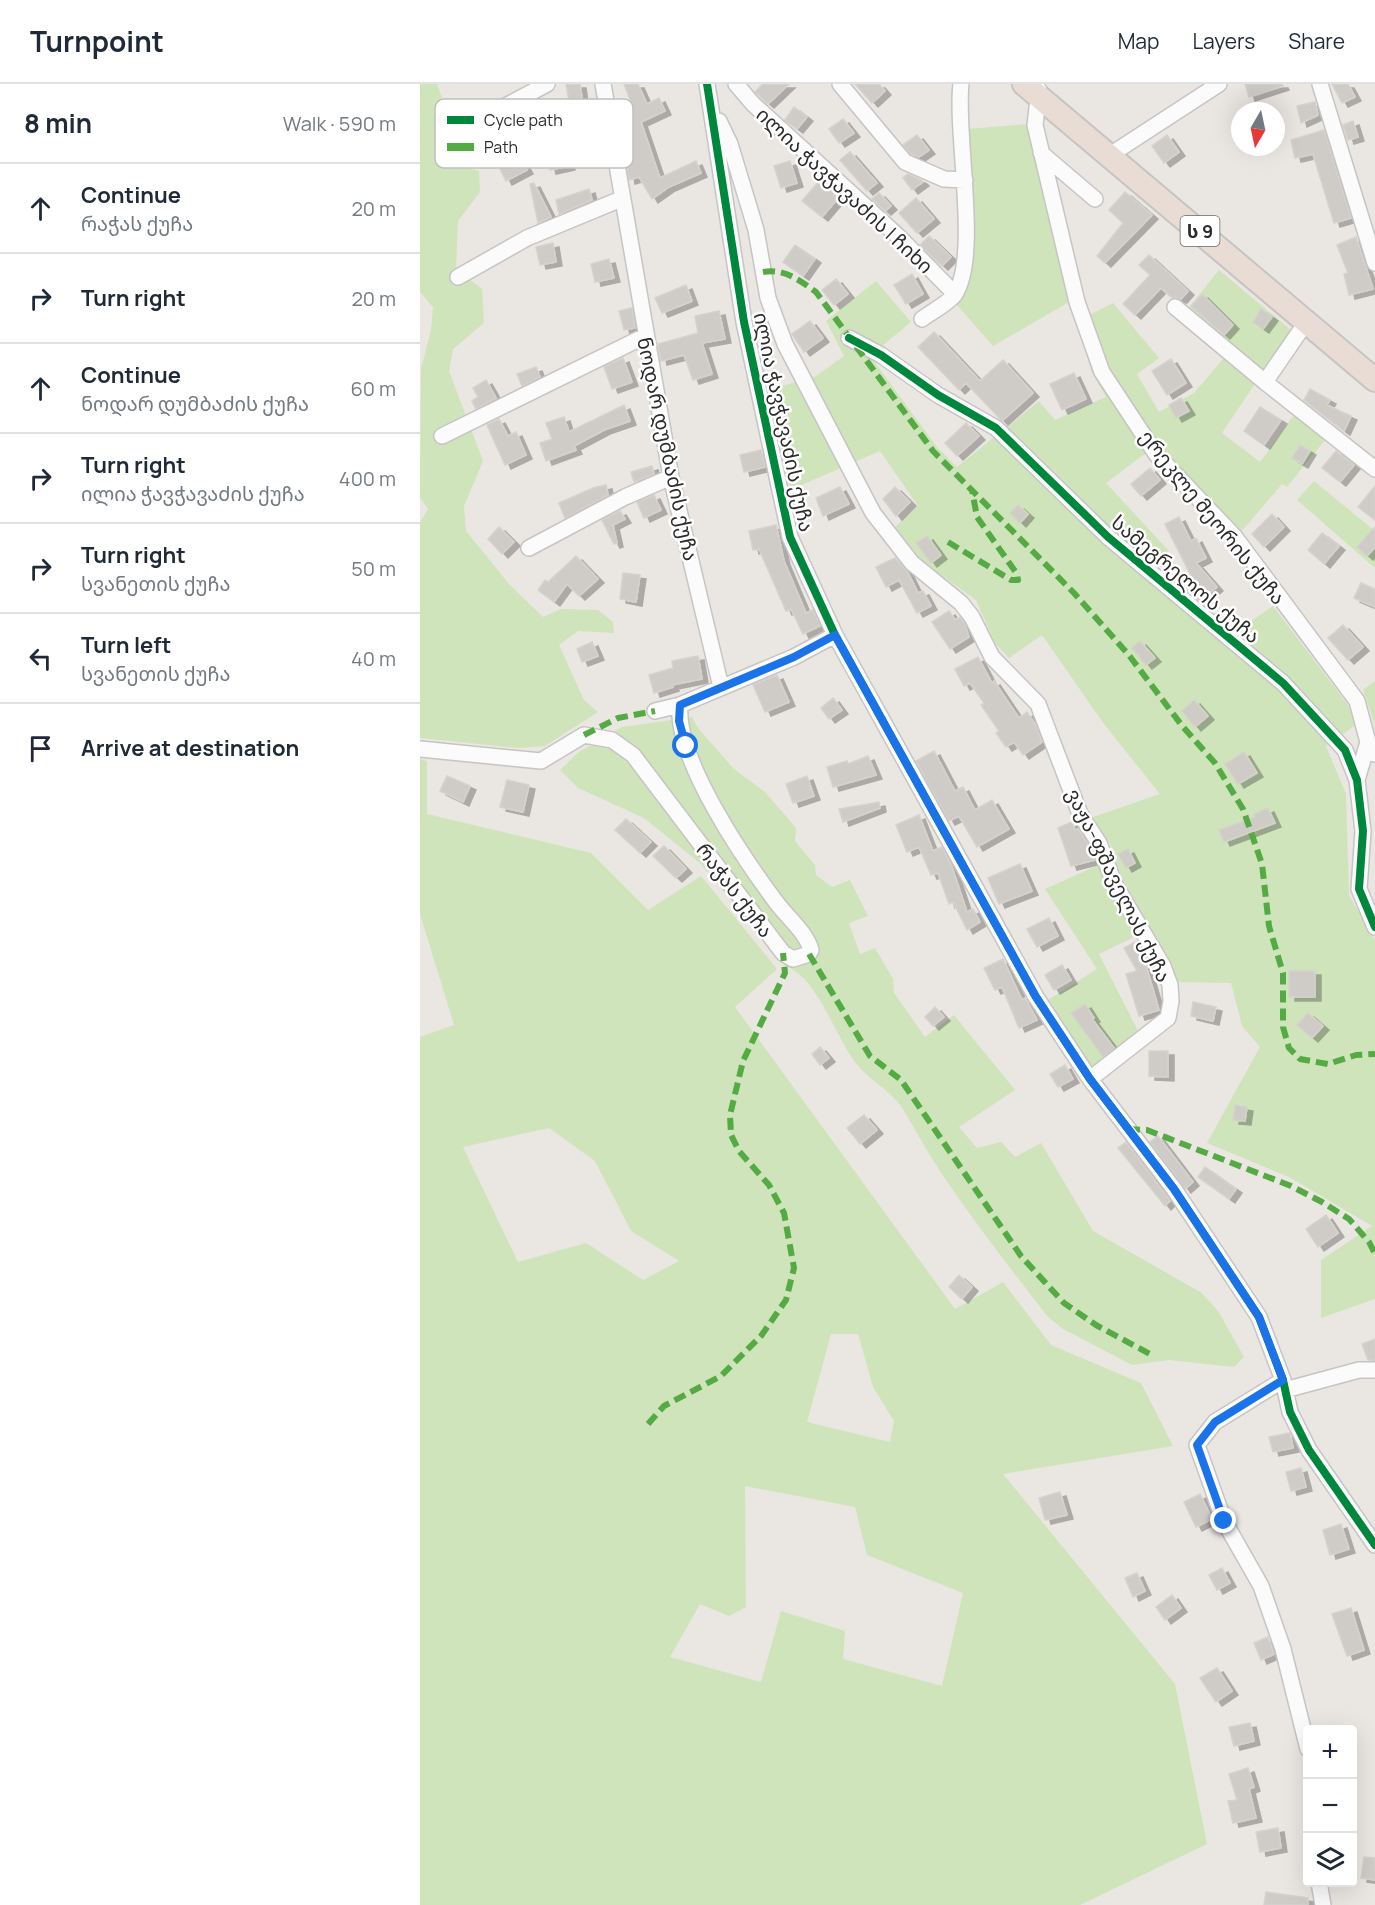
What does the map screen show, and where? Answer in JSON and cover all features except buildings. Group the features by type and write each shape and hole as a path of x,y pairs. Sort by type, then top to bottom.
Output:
{"highway":[{"name":"ს 9","path":"1034,88 1375,380"}],"street":[{"path":"519,99 547,84"},
{"name":"ნოდარ დუმბაძის ქუჩა","path":"603,84 605,99"},
{"name":"ილია ჭავჭავაძის ქუჩა","path":"707,84 744,322 790,537 835,635 1036,997 1090,1079 1174,1189 1259,1317 1284,1385 1290,1412 1309,1450 1375,1545"},
{"name":"ილია ჭავჭავაძის I ჩიხი","path":"736,84 753,104 899,237 955,294"},
{"path":"840,84 906,162 944,179 965,180"},
{"path":"922,319 955,294 962,272 965,249 965,180 959,100 961,84"},
{"path":"1110,155 1218,84"},
{"path":"1320,84 1375,263"},
{"name":"ერეკლე მეორის ქუჩა","path":"1034,88 1035,125 1041,153 1077,302 1102,372 1156,454 1235,537 1357,701 1372,748"},
{"name":"ვაჟა-ფშაველას ქუჩა","path":"712,108 730,144 756,230 768,298 785,344 873,513 912,563 961,603 972,617 992,657 1038,704 1080,814 1099,843 1114,883 1163,966 1170,985 1171,1001 1168,1018 1090,1079"},
{"path":"1041,153 1095,199"},
{"name":"ნოდარ დუმბაძის ქუჩა","path":"616,168 671,477 721,687"},
{"path":"458,277 527,238 621,199"},
{"path":"1175,307 1375,469"},
{"path":"1265,382 1307,321"},
{"path":"442,436 645,336"},
{"name":"სამეგრელოს ქუჩა","path":"849,338 881,355 939,395 996,428 1108,537 1282,683 1345,750 1357,780 1363,831 1359,890 1375,927"},
{"path":"529,548 625,497 671,477"},
{"path":"655,711 680,705 794,657 835,635"},
{"name":"რაჭას ქუჩა","path":"420,749 541,761 584,735 612,740 633,755 783,953 793,959 809,954 811,950 808,941 742,857 713,804 686,746 679,721 680,705"},
{"path":"1357,780 1372,748"},
{"path":"1303,1729 1283,1649 1261,1586 1224,1521 1197,1445 1215,1422 1284,1385 1359,1370 1375,1370"},
{"path":"1320,1887 1323,1905"}],"green space":[{"path":"420,84 437,84 442,99 435,99 435,168 468,168 479,171 480,192 458,221 456,269 482,289 484,323 453,349 449,371 483,461 464,506 466,531 509,584 543,617 561,609 598,610 613,622 614,633 578,631 559,645 584,700 598,712 545,746 518,748 420,738 420,523 428,509 420,498 421,369 431,330 433,307 420,292"},
{"path":"1027,124 1069,302 993,346 957,305 973,256 973,192 968,129"},
{"path":"1219,270 1291,330 1222,433 1260,462 1294,415 1325,440 1287,487 1282,484 1229,546 1147,452 1106,483 1169,551 1137,571 1221,642 1273,606 1348,705 1357,724 1326,746 1346,794 1349,895 1375,940 1375,1299 1321,1318 1321,1260 1372,1226 1291,1178 1207,1143 1260,1047 1242,1026 1231,983 1175,982 1151,929 1099,954 1138,1031 1093,1069 1048,1000 1097,969 1045,889 1114,858 1113,849 1093,817 1160,794 1104,724 1042,635 1009,658 995,643 976,600 923,562 895,527 918,506 880,451 790,490 769,390 816,376 844,356 826,321 876,281 911,322 870,356 937,447 957,467 1039,401 1055,420 1106,397 1091,371 1078,321 1113,303 1159,358 1137,374 1159,412 1194,393 1223,359 1178,321"},
{"path":"1314,481 1375,531 1375,568 1297,500"},
{"path":"1375,681 1375,725 1363,690"},
{"path":"692,717 698,728 734,769 765,792 796,828 795,841 815,865 816,875 832,887 850,880 868,916 849,923 860,954 875,948 893,979 894,993 925,1037 954,1015 1015,1090 959,1127 977,1148 1001,1142 1015,1157 1041,1143 1093,1231 1202,1293 1218,1311 1244,1357 1234,1367 1169,1360 1132,1365 1063,1329 1047,1316 958,1198 901,1106 855,1062 816,993 806,981 784,965 701,864 644,818 578,788 560,770 579,752 622,727"},
{"path":"420,759 427,761 427,814 591,853 648,910 701,876 777,969 735,1007 955,1309 1003,1282 1051,1345 1141,1383 1173,1446 1003,1474 1175,1684 1207,1844 1080,1905 420,1905 420,1037 454,1025 420,914","holes":["549,1128 595,1161 631,1231 679,1261 643,1280 586,1243 518,1262 463,1147","831,1334 858,1334 873,1387 894,1421 890,1442 807,1422","745,1486 855,1507 867,1555 963,1593 942,1686 843,1659 845,1631 781,1611 761,1682 670,1657 700,1604 729,1616 746,1607"]}],"marked path":[{"path":"763,272 785,273 816,292 933,451 1074,593 1128,654 1183,727 1215,763 1243,809 1262,864 1269,926 1283,973 1283,1027 1289,1048 1300,1059 1328,1064 1356,1055 1375,1054"},
{"path":"948,542 1011,580 1018,580 1017,574 977,517 972,490"},
{"path":"584,735 618,718 655,711"},
{"path":"648,1424 664,1406 721,1376 761,1336 786,1300 794,1268 784,1213 769,1185 739,1151 731,1135 730,1115 743,1061 785,973 783,953"},
{"path":"809,954 870,1056 901,1080 1021,1256 1064,1303 1096,1325 1152,1355"},
{"path":"1128,1129 1147,1130 1291,1186 1349,1219 1369,1242 1375,1254"}],"cycle path":[{"path":"707,84 744,322 790,537 835,635 1036,997 1090,1079 1174,1189 1259,1317 1283,1380 1290,1412 1309,1450 1375,1545"},
{"path":"849,338 881,355 938,395 996,428 1108,537 1283,683 1345,750 1357,780 1363,831 1359,889 1375,927"}],"route":[{"path":"686,746 679,721 680,705 794,657 835,635 1036,997 1090,1079 1174,1189 1259,1317 1283,1380 1215,1422 1197,1445 1224,1521"}]}
